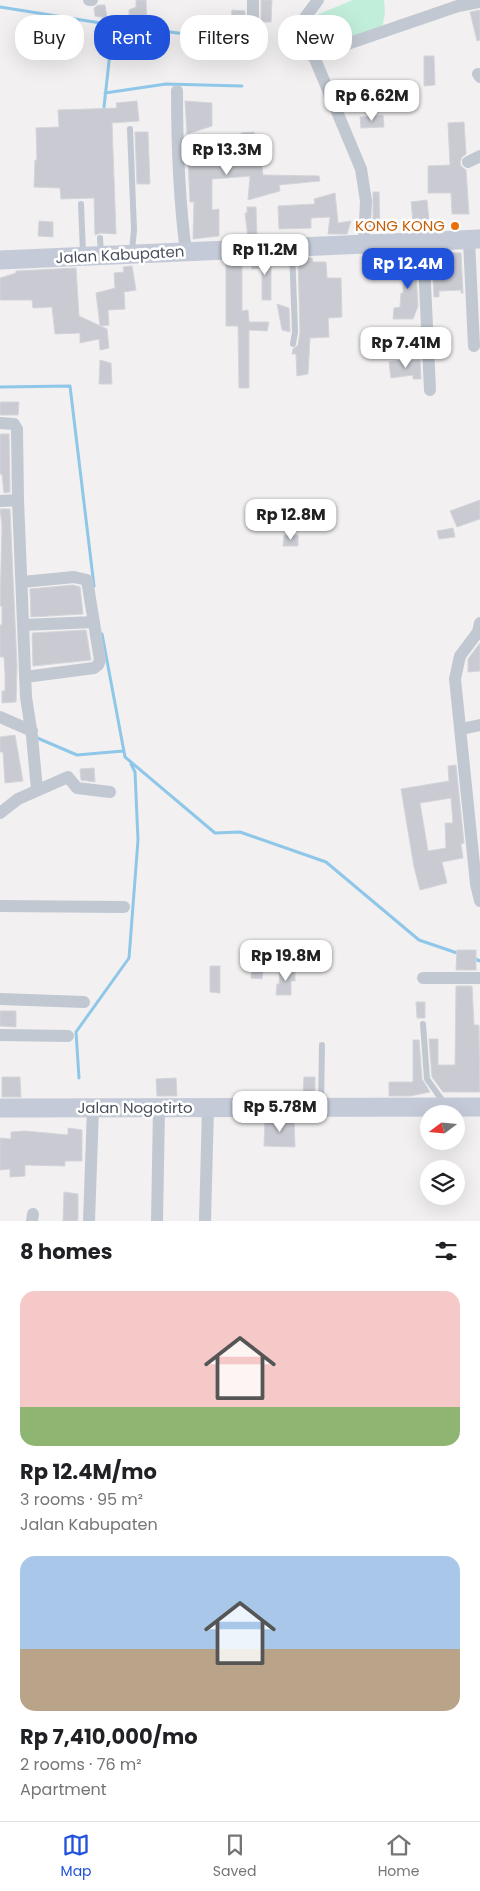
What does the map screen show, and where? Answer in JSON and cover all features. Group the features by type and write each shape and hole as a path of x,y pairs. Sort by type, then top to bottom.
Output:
{"street":[{"path":"253,0 253,15"},
{"path":"308,15 318,0"},
{"path":"352,42 458,6 480,2"},
{"path":"314,60 361,169 366,202 364,244"},
{"path":"177,91 178,162 181,215 186,252"},
{"path":"468,162 480,156"},
{"path":"474,240 474,346"},
{"name":"Jalan Kabupaten","path":"0,260 474,240"},
{"path":"423,242 430,390"},
{"path":"0,423 14,424 17,429 26,697 33,737 37,790"},
{"path":"0,502 18,500"},
{"path":"22,582 74,577 87,580 100,660 94,668 25,677"},
{"path":"24,625 94,622"},
{"path":"480,623 478,632 460,656 455,679 461,729 474,792 480,901"},
{"path":"0,717 33,737"},
{"path":"461,729 480,725"},
{"path":"0,813 18,799 68,777 77,788 110,792"},
{"path":"0,906 124,906"},
{"path":"423,978 480,978"},
{"path":"0,999 84,1002"},
{"path":"0,1035 68,1036"},
{"name":"Jalan Nogotirto","path":"0,1108 420,1107"},
{"name":"Jalan Nogotirto","path":"465,1107 480,1107"},
{"path":"89,1221 93,1108"},
{"path":"157,1221 159,1108"},
{"path":"205,1221 208,1108"}],"lane":[{"path":"130,129 134,230 131,255"},
{"path":"81,204 92,257"},
{"path":"92,257 100,238"},
{"path":"292,248 295,332 293,344"},
{"path":"423,1024 428,1079 442,1100 442,1105"},
{"path":"321,1107 322,1045"}],"green space":[{"path":"353,0 384,0 385,13 381,34 352,41 352,15 316,15"}],"building":[{"path":"136,0 146,0 147,15 129,15 129,10 136,7"},
{"path":"261,0 272,0 271,22 268,22 268,15 261,15"},
{"path":"98,5 105,5 107,15 95,15 94,8"},
{"path":"232,10 245,11 245,15 231,15"},
{"path":"480,10 480,40 477,41 470,12"},
{"path":"424,56 434,56 435,85 424,86"},
{"path":"137,101 139,121 112,123 116,234 100,233 95,235 94,198 61,199 60,188 34,187 35,160 37,160 36,128 59,127 58,110 117,108 116,103"},
{"path":"185,101 212,103 212,126 187,134"},
{"path":"383,115 384,127 361,128 360,117"},
{"path":"464,122 466,154 460,162 461,166 466,170 469,214 452,214 451,193 428,193 428,166 450,165 448,123"},
{"path":"135,132 148,132 150,184 137,184"},
{"path":"254,132 256,147 260,147 263,175 319,176 320,181 279,185 280,191 248,200 250,176 212,179 212,210 219,209 219,236 193,239 194,202 190,202 187,136 212,135 212,140 242,142 241,133"},
{"path":"373,192 379,192 380,232 373,232"},
{"path":"335,193 338,223 351,221 347,234 328,234 330,217 311,218 311,228 279,229 278,206 315,204 314,199"},
{"path":"427,200 429,220 413,221 411,202"},
{"path":"247,207 256,207 257,238 248,238 245,213 247,213"},
{"path":"39,221 53,222 53,237 38,236"},
{"path":"432,252 461,253 463,293 461,293 461,290 439,291 439,297 434,297"},
{"path":"415,253 418,306 413,319 393,319 394,308 400,307 401,293 403,293 404,260 401,260 400,254"},
{"path":"298,258 312,258 313,262 326,262 327,278 341,278 342,317 328,318 329,337 310,338 308,374 297,376 296,354 292,354 293,349 298,345 300,332"},
{"path":"271,259 271,300 262,300 262,268 252,269 251,260"},
{"path":"226,263 242,263 242,311 248,310 249,322 269,322 267,331 249,330 249,388 239,388 238,326 226,326"},
{"path":"132,266 136,290 124,292 125,309 108,310 109,325 100,326 96,293 115,288 114,273 124,272 123,267"},
{"path":"76,268 79,316 107,329 109,348 100,350 99,339 80,343 80,333 55,334 52,307 33,308 32,300 0,300 0,278 16,273 16,271"},
{"path":"277,304 289,308 290,332 282,330"},
{"path":"100,360 111,363 112,384 99,384"},
{"path":"420,360 421,379 413,379 413,375 391,378 389,362"},
{"path":"0,402 19,402 18,415 0,415"},
{"path":"0,434 9,434 10,492 4,493 2,474 0,474"},
{"path":"480,500 480,519 457,527 450,511"},
{"path":"0,509 10,509 17,666 16,702 2,703 2,691 5,691 5,674 4,657 0,657 0,625 2,625 2,606 0,606 2,526"},
{"path":"453,528 455,537 439,539 437,531"},
{"path":"284,535 298,535 298,546 283,546"},
{"path":"73,585 80,587 83,614 31,617 30,589"},
{"path":"86,630 91,660 33,666 32,633"},
{"path":"480,643 480,671 468,672 468,659"},
{"path":"15,735 23,781 5,783 3,752 0,752 0,737"},
{"path":"456,765 464,843 461,844 463,858 442,862 447,883 420,890 414,867 401,789 449,781 448,766","holes":["451,798 453,823 445,823 446,848 428,851 420,803"]},
{"path":"94,768 95,782 81,780 80,769"},
{"path":"457,950 476,950 476,970 456,970"},
{"path":"210,966 220,966 220,993 210,992"},
{"path":"252,967 263,968 262,979 251,978"},
{"path":"280,969 295,969 295,981 291,981 291,995 276,995"},
{"path":"456,986 472,986 474,1025 479,1025 480,1092 443,1092 432,1077 429,1039 438,1039 438,1065 455,1065"},
{"path":"416,1002 425,1002 425,1018 417,1018"},
{"path":"0,1011 16,1011 16,1027 0,1026"},
{"path":"413,1040 419,1040 422,1079 430,1092 410,1096 389,1096 389,1082 413,1082"},
{"path":"2,1077 20,1077 21,1097 2,1097"},
{"path":"304,1077 315,1077 315,1096 303,1096"},
{"path":"176,1078 177,1096 157,1096 156,1079"},
{"path":"265,1119 294,1119 295,1147 264,1146"},
{"path":"68,1128 82,1130 82,1161 65,1161 65,1166 25,1165 25,1176 10,1177 10,1169 0,1170 0,1138 11,1139 11,1132 25,1131 68,1135"},
{"path":"64,1192 78,1194 78,1221 63,1221"}],"waterway":[{"path":"0,7 113,25 104,107"},
{"path":"170,32 180,33"},
{"path":"105,93 166,84 242,86"},
{"path":"0,387 70,386 94,586"},
{"path":"102,634 125,757 215,833 240,832 326,862 419,940 460,954"},
{"path":"35,737 77,755 123,751"},
{"path":"79,1078 76,1032 129,958 138,840 135,772 131,764"},
{"path":"473,958 480,961"}],"place":[{"name":"KONG KONG","path":"455,226"}]}
